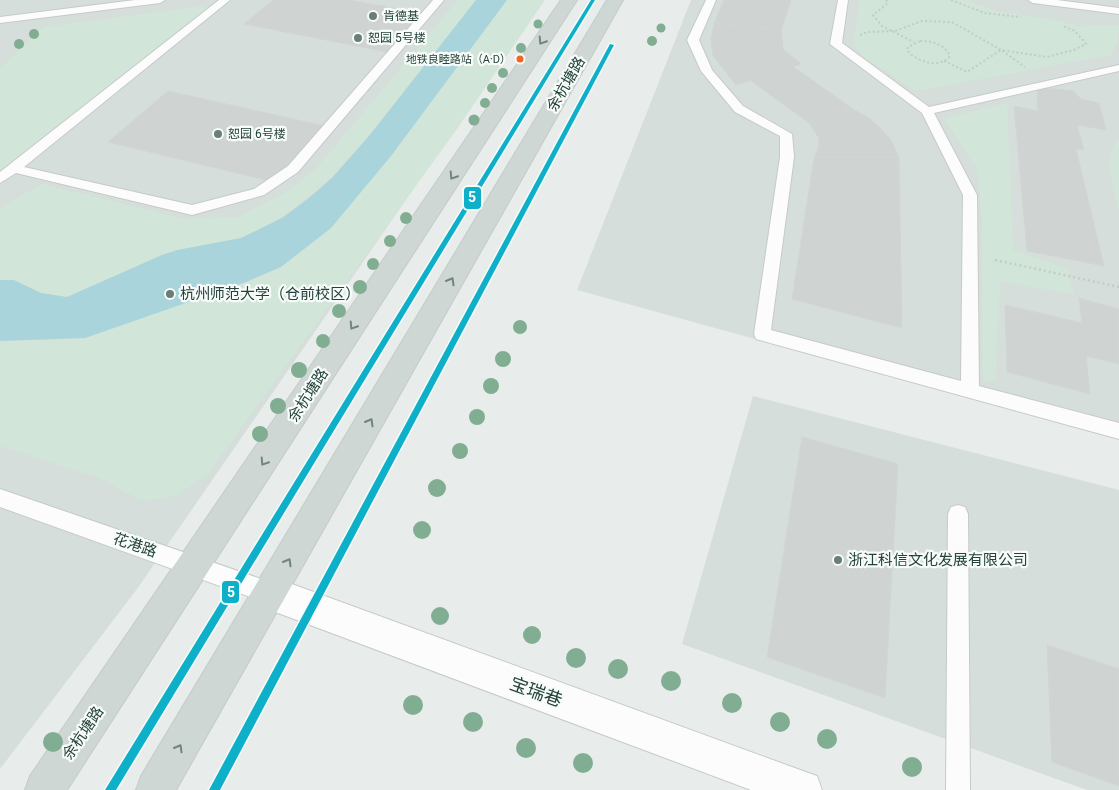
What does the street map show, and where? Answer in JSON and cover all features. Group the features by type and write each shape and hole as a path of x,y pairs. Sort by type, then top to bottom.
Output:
{"main road":[{"name":"余杭塘路","path":"44,790 195,566 569,0"},
{"name":"余杭塘路","path":"155,790 615,0"}],"street":[{"name":"宝瑞巷","path":"270,593 803,790"}],"lane":[{"path":"1,21 160,0"},
{"path":"0,179 225,0"},
{"path":"15,168 192,210 259,192 293,169 439,0"},
{"path":"712,0 694,40 707,71 739,109 786,134 786,157 762,334 1119,431"},
{"path":"843,0 836,44 927,111 970,195 970,390"},
{"path":"1033,0 1119,11"},
{"path":"927,111 1119,68"},
{"name":"花港路","path":"0,498 270,593"},
{"path":"958,514 958,790"}],"path":[{"path":"886,0 888,3 886,6 873,15 882,26 914,42 934,43 946,49 950,56 944,62"},
{"path":"951,0 969,10 988,15 1029,18"},
{"path":"836,44 867,32 895,31 922,21 952,22 1001,50 1047,57 1074,50 1086,44 1075,32 1062,25"},
{"path":"914,42 910,44 907,50 913,57 925,62 944,62 967,72 976,68 986,57 1001,50"},
{"path":"970,254 1119,287"}],"shaded area":[{"name":"杭州师范大学（仓前校区）","path":"0,0 544,0 137,589 0,769"},
{"path":"691,0 1119,0 1119,439 577,290"},
{"path":"753,396 1119,490 1119,790 1087,790 682,644"}],"green space":[{"path":"458,0 476,0 362,143 308,197 267,226 233,240 162,255 67,297 41,293 14,280 0,280 0,208 42,184 183,219 238,217 287,192 315,170"},
{"path":"507,0 545,0 457,129 207,475 179,494 162,499 140,500 100,478 0,446 0,341 85,338 246,282 281,267 331,228 391,156"},
{"path":"860,0 965,0 1000,12 1057,20 1077,26 1119,25 1118,40 1111,55 916,91 862,56 853,44"},
{"path":"205,6 207,12 0,177 0,69 44,27"},
{"path":"1007,103 1013,250 1067,269 1074,294 1000,281 995,382 983,380 982,221 978,171 945,119"},
{"path":"1119,140 1119,211 1112,184 1110,163 1114,146"}],"water":[{"path":"476,0 507,0 391,156 331,228 281,267 246,282 85,338 0,341 0,280 14,280 41,293 67,297 162,255 177,250 241,238 282,218 332,178 369,136"}],"building":[{"name":"恕园 5号楼","path":"273,0 349,0 422,13 387,52 244,24"},
{"path":"724,0 791,0 781,30 714,23"},
{"path":"714,23 781,30 783,49 801,64 736,85 713,56 711,39"},
{"path":"792,66 853,109 809,123 750,80"},
{"path":"1037,87 1073,91 1081,99 1099,103 1106,130 1077,125 1084,150 1076,149 1104,266 1027,251 1014,106 1038,111"},
{"name":"恕园 6号楼","path":"168,91 325,126 274,182 108,142"},
{"path":"853,109 869,118 882,130 891,140 899,158 814,158 819,147 819,138 809,123"},
{"path":"814,158 899,158 902,328 792,299"},
{"path":"1079,298 1119,309 1119,364 1086,356 1090,394 1007,372 1005,305 1082,323"},
{"name":"浙江科信文化发展有限公司","path":"802,437 898,464 885,698 767,657"},
{"path":"1047,645 1119,669 1119,786 1052,762"}],"transit line":[{"name":"5","path":"110,790 593,0"},
{"name":"5","path":"214,790 612,45"}],"place":[{"name":"肯德基","path":"373,16"},
{"name":"恕园 5号楼","path":"358,38"},
{"name":"地铁良睦路站（A·D）","path":"520,59"},
{"name":"恕园 6号楼","path":"218,134"},
{"name":"杭州师范大学（仓前校区）","path":"170,294"},
{"name":"浙江科信文化发展有限公司","path":"838,560"}]}
